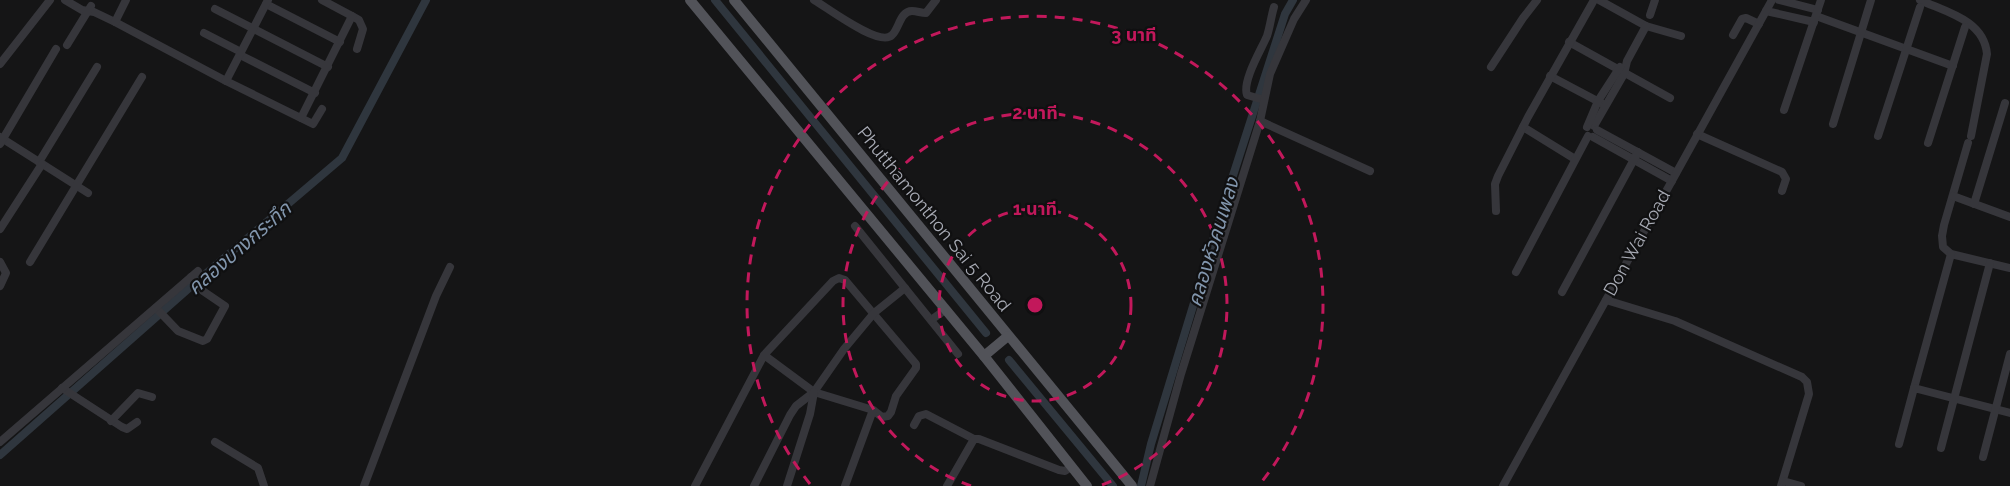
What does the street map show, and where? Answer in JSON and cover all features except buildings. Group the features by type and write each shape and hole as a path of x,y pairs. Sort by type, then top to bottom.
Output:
{"main road":[{"path":"690,0 984,356 1087,486"},
{"name":"Phutthamonthon Sai 5 Road","path":"734,0 1130,484"},
{"path":"984,356 1008,336"}],"street":[{"path":"0,64 50,0"},
{"path":"65,0 89,8 226,81 313,124 322,109"},
{"path":"115,22 126,0"},
{"path":"322,0 359,20 363,29 357,49"},
{"path":"814,0 872,35 885,39 892,36 906,13 912,11 926,13 936,0"},
{"path":"1150,486 1181,374 1260,121 1262,99 1270,74 1294,19 1306,0"},
{"path":"1491,67 1537,0"},
{"path":"1496,211 1495,191 1498,176 1550,76 1594,0"},
{"path":"1599,0 1646,26 1681,36"},
{"path":"1650,15 1654,0"},
{"name":"Don Wai Road","path":"1503,486 1772,0"},
{"path":"1779,0 1816,16 1953,66"},
{"path":"1784,110 1821,0"},
{"path":"1833,124 1871,0"},
{"path":"226,81 267,2 340,42"},
{"path":"1878,136 1921,2 1938,4 1969,23 1982,36 1987,54 1970,139 1942,236 1943,248 1951,254 2010,268"},
{"path":"1262,99 1247,95 1246,90 1253,66 1268,33 1274,7"},
{"path":"67,45 89,8"},
{"path":"216,9 328,67"},
{"path":"1766,11 1816,16"},
{"path":"302,118 352,16"},
{"path":"1733,35 1742,19 1746,18 1759,24"},
{"path":"1516,272 1592,131 1602,103 1646,26"},
{"path":"1928,143 1965,27"},
{"path":"204,33 315,93"},
{"path":"1569,42 1670,98"},
{"path":"56,49 1,140 88,193"},
{"path":"0,229 97,66"},
{"path":"1550,76 1602,103"},
{"path":"30,262 142,77"},
{"path":"1974,204 2005,104"},
{"path":"1260,121 1370,171"},
{"path":"1523,127 1575,159"},
{"path":"1592,131 1674,177"},
{"path":"1697,134 1782,172 1786,179 1782,191"},
{"path":"1562,292 1636,156"},
{"path":"1953,196 2010,217"},
{"path":"855,226 958,354"},
{"path":"1899,444 1951,254"},
{"path":"0,262 6,273 0,286"},
{"path":"1941,448 1990,263"},
{"path":"364,486 436,296 450,267"},
{"path":"0,442 65,390 157,308 194,276 200,289 225,306 207,339 203,341 178,331 157,308"},
{"path":"695,486 765,355 833,280 839,278 845,280 916,368 896,396 888,416 882,417 873,410 814,392 765,355"},
{"path":"754,486 796,406 814,392 844,349 873,317 906,290"},
{"path":"1606,300 1675,321 1802,376 1807,382 1809,394 1782,484 1801,486"},
{"path":"931,320 945,310"},
{"path":"1983,457 2010,354"},
{"path":"1914,388 2010,413"},
{"path":"65,390 127,429 137,422"},
{"path":"787,486 810,414 814,392"},
{"path":"111,421 138,393 152,397"},
{"path":"845,486 873,410"},
{"path":"914,425 919,416 926,414 974,439 1059,470 1065,471 1071,467"},
{"path":"947,486 974,439"},
{"path":"215,442 258,468 264,486"}],"waterway":[{"name":"คลองบางกระทึก","path":"0,455 196,282 342,158 426,0"},
{"path":"715,0 986,333"},
{"name":"คลองหัวคนเพลง","path":"1141,486 1151,444 1229,188 1285,14 1293,0"},
{"path":"1009,360 1113,486"}]}
